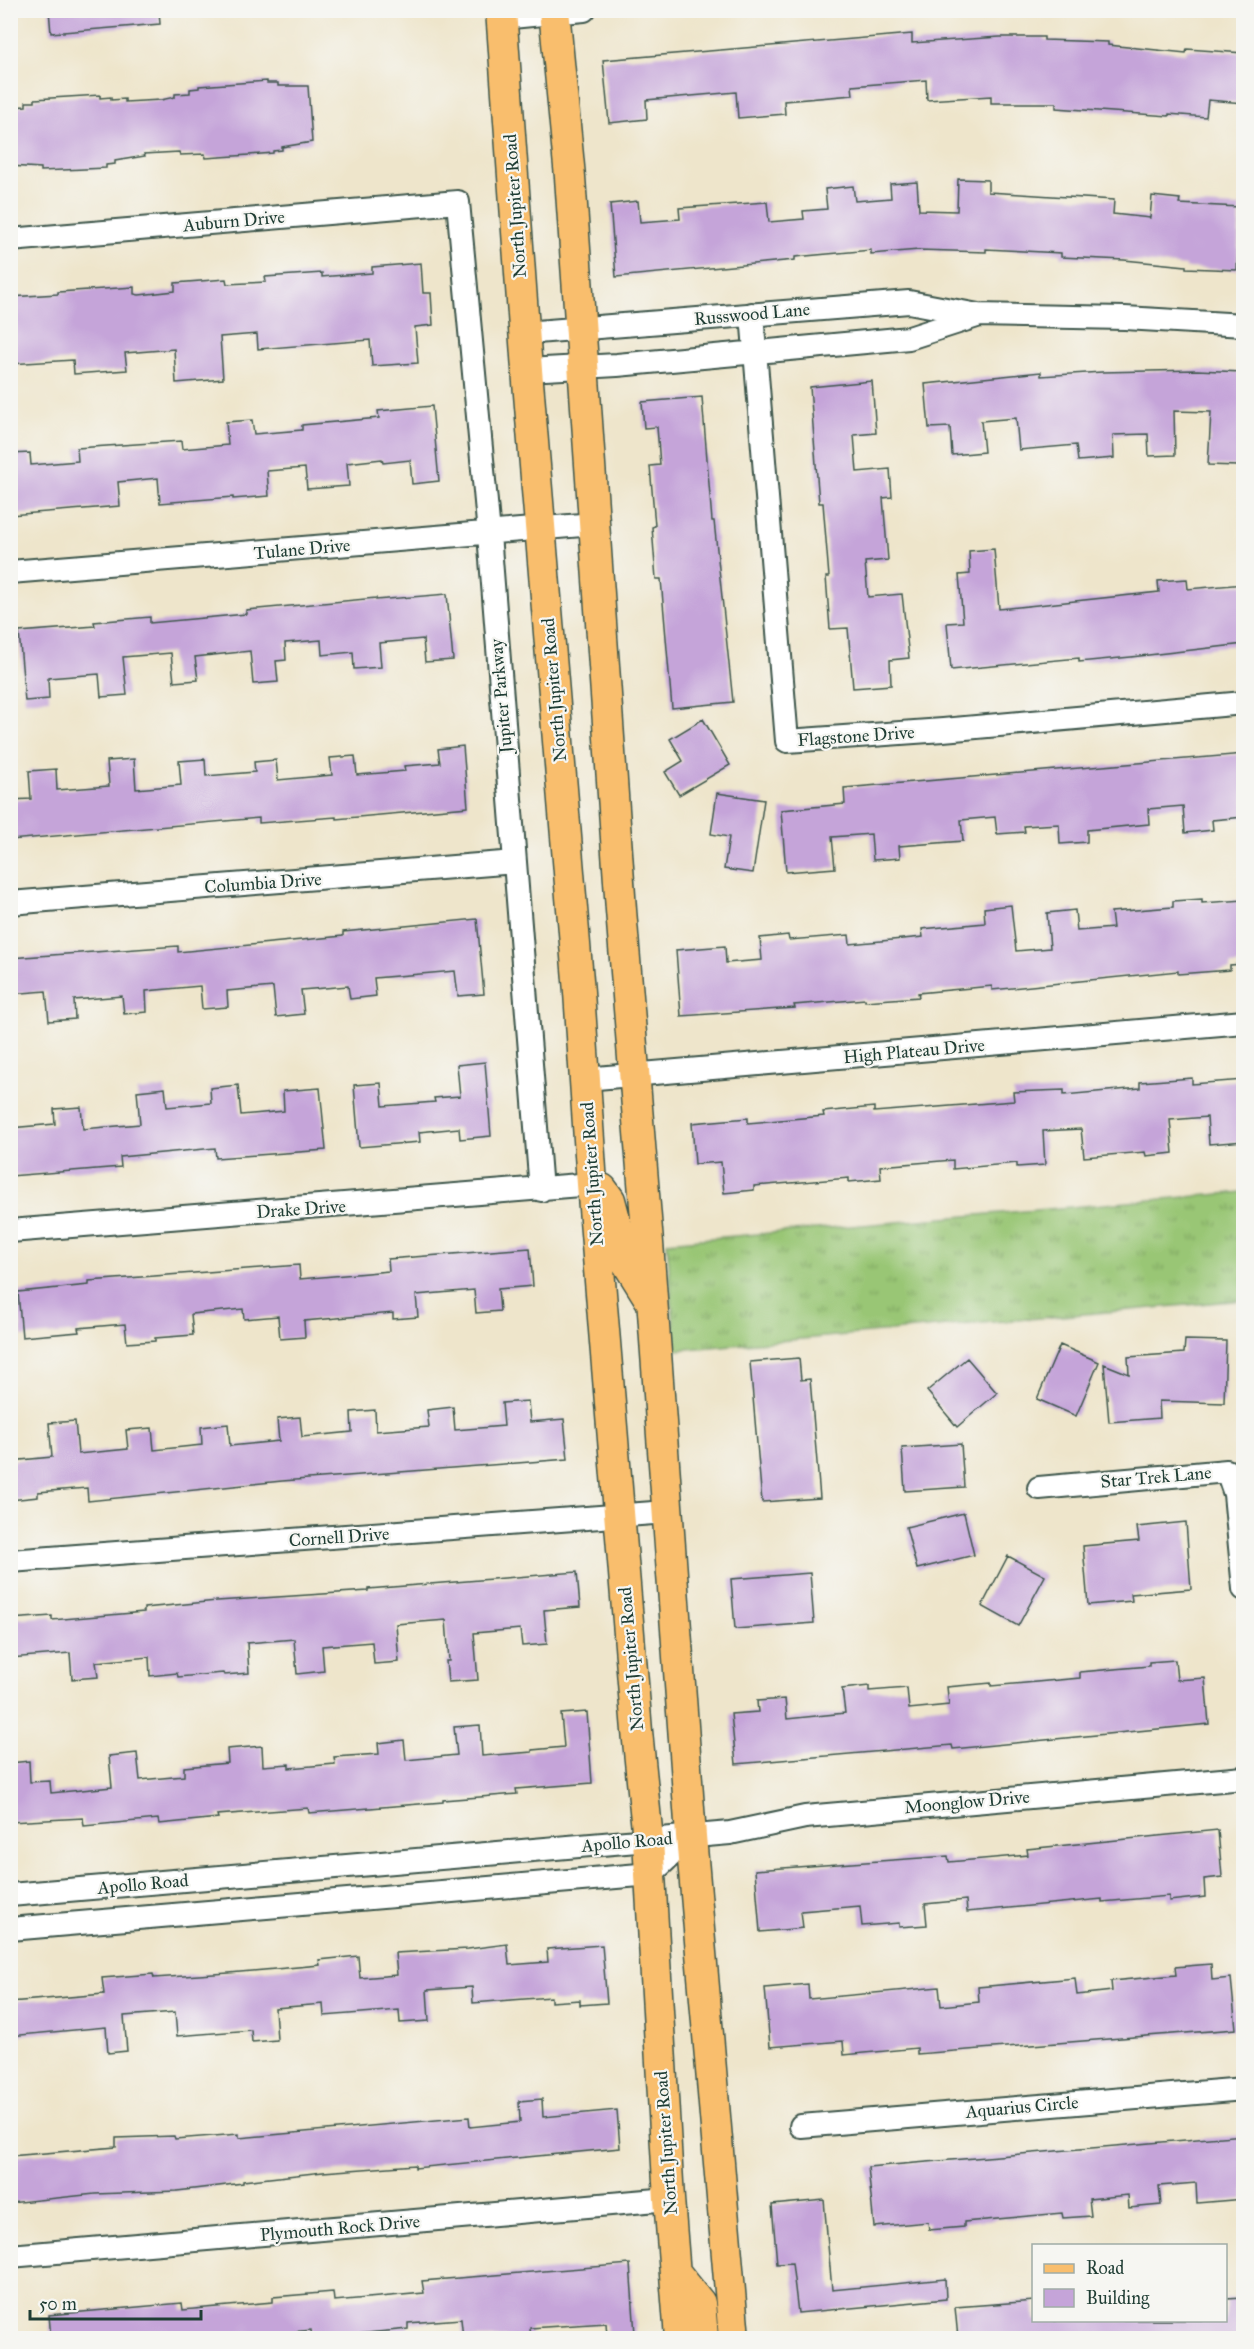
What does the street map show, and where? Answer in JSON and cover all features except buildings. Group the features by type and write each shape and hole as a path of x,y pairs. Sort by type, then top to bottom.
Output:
{"main road":[{"path":"554,12 570,177 691,1836 734,2338"},
{"name":"North Jupiter Road","path":"501,14 524,333 592,1184 651,1874 669,2199 680,2338"},
{"path":"592,1184 601,1187 610,1200 626,1261 652,1303"},
{"path":"675,2272 700,2303 703,2338"}],"street":[{"path":"501,14 584,10"},
{"name":"Auburn Drive","path":"10,240 458,202"},
{"name":"Jupiter Parkway","path":"458,202 489,534 542,1190"},
{"name":"Russwood Lane","path":"524,333 909,302 978,315 1125,318 1244,325"},
{"name":"Flagstone Drive","path":"752,314 787,741 943,730 1244,703"},
{"name":"Russwood Lane","path":"527,370 617,365 909,338 978,315"},
{"name":"Tulane Drive","path":"10,572 594,524"},
{"name":"Columbia Drive","path":"10,903 515,862"},
{"name":"High Plateau Drive","path":"585,1079 1244,1022"},
{"name":"Drake Drive","path":"10,1232 542,1190 592,1184"},
{"name":"Star Trek Lane","path":"1039,1488 1227,1471 1235,1494 1244,1588"},
{"name":"Cornell Drive","path":"10,1562 667,1512"},
{"name":"Moonglow Drive","path":"691,1836 730,1833 805,1817 1244,1778"},
{"name":"Apollo Road","path":"10,1895 691,1836"},
{"name":"Apollo Road","path":"10,1929 651,1874 691,1836"},
{"name":"Aquarius Circle","path":"801,2126 1244,2089"},
{"name":"Plymouth Rock Drive","path":"10,2256 669,2199"}],"green space":[{"path":"1243,1192 1243,1300 676,1350 667,1242"}]}
